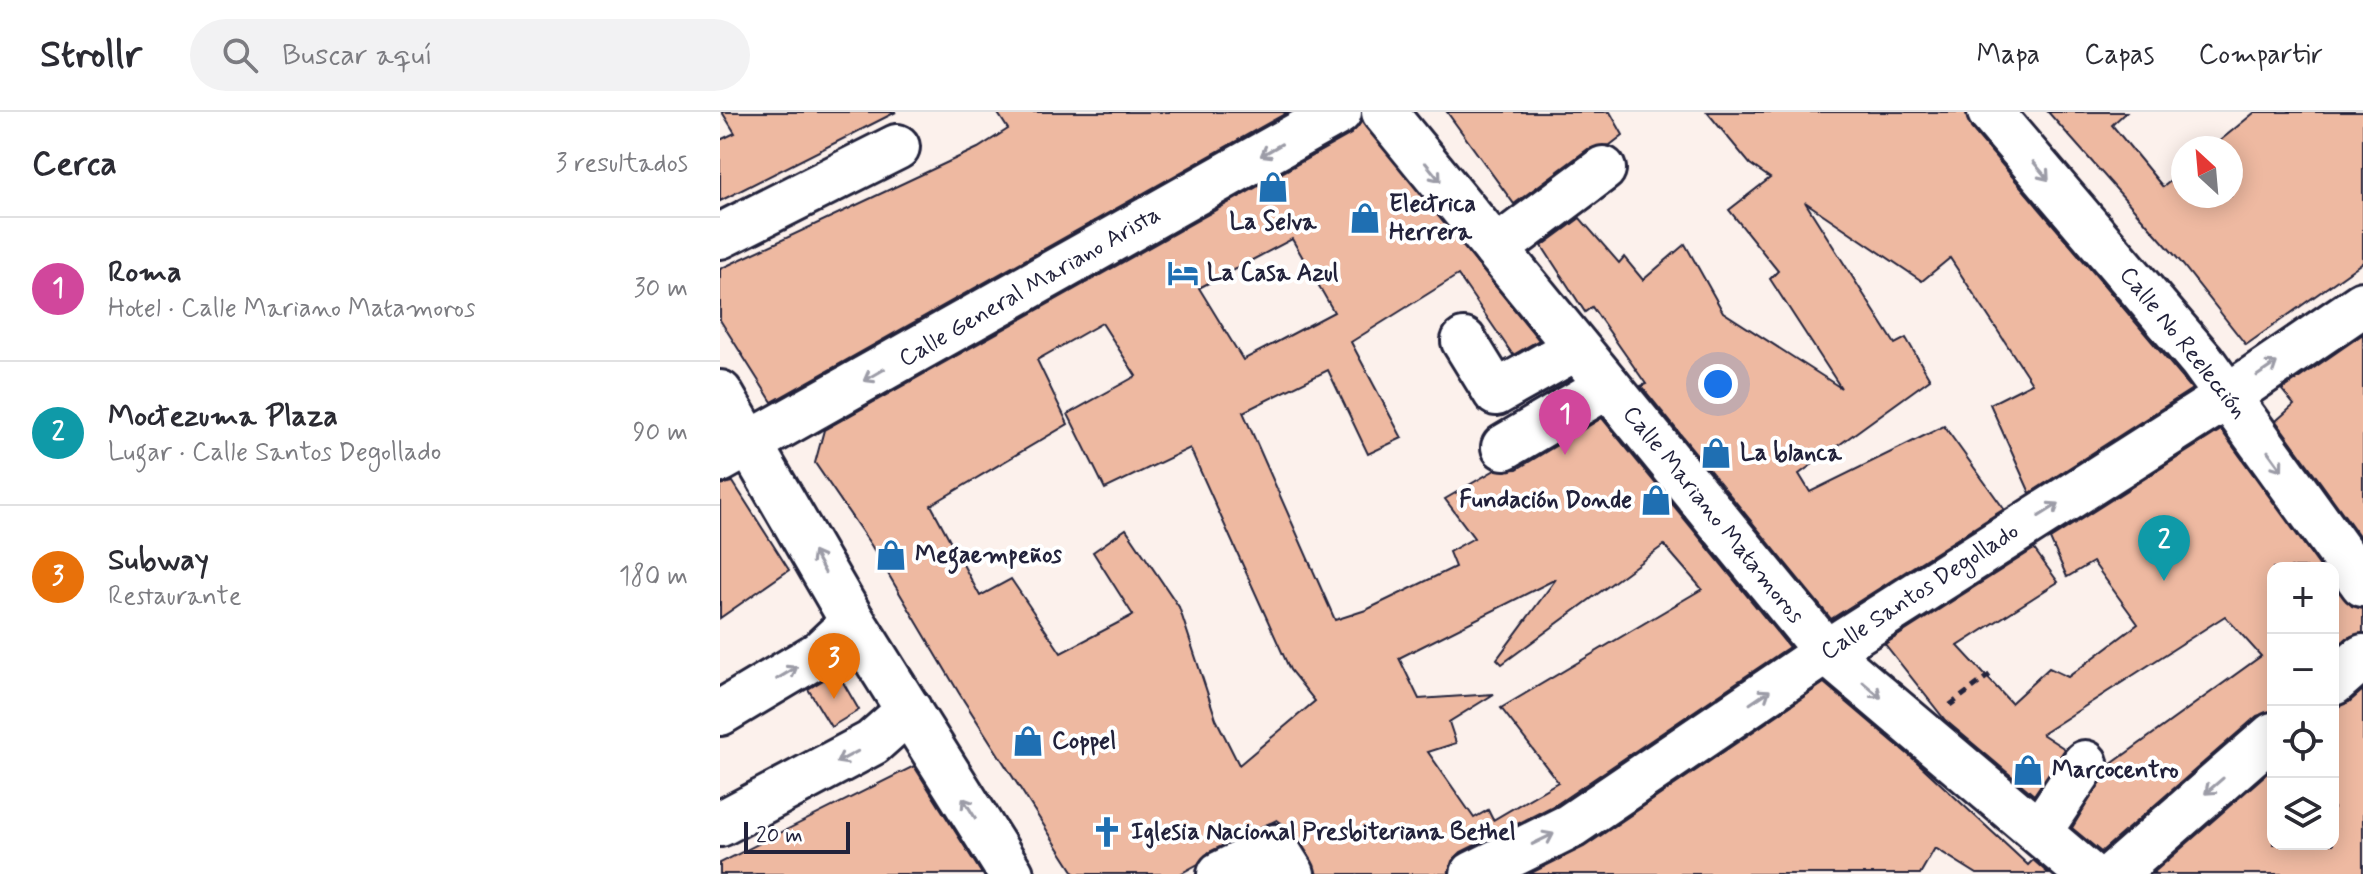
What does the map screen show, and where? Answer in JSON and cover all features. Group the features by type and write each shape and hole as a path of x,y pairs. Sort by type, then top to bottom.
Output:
{"street":[{"name":"Calle General Mariano Arista","path":"736,452 1339,112"},
{"name":"Calle Mariano Matamoros","path":"1384,112 1826,652 2088,874"},
{"name":"Calle No Reelección","path":"1990,112 2202,361 2363,584"},
{"path":"720,236 897,147"},
{"path":"1496,249 1603,169"},
{"name":"Calle Santos Degollado","path":"1473,874 1570,826 1826,652 2228,396 2363,304"},
{"path":"1464,341 1496,393 1576,348"},
{"path":"1504,447 1608,386"},
{"path":"720,393 736,452 853,622 1011,874"},
{"path":"720,713 819,654 853,622"},
{"path":"2339,678 2363,657"},
{"path":"720,824 872,743 909,710"},
{"path":"2114,874 2267,740"},
{"path":"2039,832 2085,763"},
{"path":"1220,874 1275,847 1292,874"}],"path":[{"path":"1939,713 1992,673"}],"building":[{"path":"722,112 896,112 720,201 720,140 735,133"},
{"path":"997,112 1288,112 772,402 720,320 720,269 978,148 1008,129"},
{"path":"1447,112 1610,112 1623,135 1610,145 1588,149 1514,204"},
{"path":"1707,112 1966,112 1971,128 2192,389 2030,493 1990,404 2032,383 1950,258 1922,281 1805,202 1895,344 1906,338 1930,379 1799,474 1810,492 1944,426 2004,509 1831,619 1641,386 1646,384 1592,307 1585,312 1542,246 1580,218 1619,263 1624,257 1643,280 1685,244 1723,312 1841,388 1770,279 1778,271 1729,210 1770,178 1750,164"},
{"path":"2048,112 2126,112 2112,125 2163,187 2171,181 2171,208 2243,208 2243,136 2226,136 2255,112 2363,112 2363,262 2246,345 2179,260"},
{"path":"1362,121 1539,340 1513,355 1458,275 1351,342 1402,438 1368,454 1328,370 1243,412 1335,620 1366,610 1455,567 1449,552 1474,538 1445,499 1495,470 1517,469 1602,418 1789,647 1557,804 1461,852 1452,861 1448,874 1317,874 1296,834 1277,820 1209,852 1198,864 1180,874 1075,874 959,693 871,545 815,463 824,430 1351,134","holes":["1292,239 1334,312 1243,360 1199,288","1102,323 1136,376 1068,414 1105,489 1190,448 1290,670 1315,701 1239,765 1216,719 1179,607 1126,529 1093,552 1133,615 1061,653 1011,579 980,596 931,505 1068,424 1037,360","1664,545 1702,589 1501,708 1558,782 1493,820 1488,810 1474,818 1428,752 1456,743 1449,722 1494,694 1419,699 1399,658 1556,579 1497,659 1502,664"]},
{"path":"2363,334 2363,541 2276,421 2294,405 2282,390"},
{"path":"2221,430 2317,562 2267,562 2267,713 2257,716 2101,852 2072,828 2110,765 2261,656 2225,616 2042,734 2065,749 2034,795 1945,720 1885,644 2034,549 2058,582 1958,646 2011,703 2049,668 2068,677 2138,624 2093,562 2067,577 2050,539"},
{"path":"733,482 789,570 720,618 720,485"},
{"path":"2339,592 2352,606 2363,609 2363,633 2347,638 2339,645"},
{"path":"837,672 859,710 831,727 808,689"},
{"path":"1824,683 1917,762 2028,865 2033,860 2049,874 1977,874 1935,848 1920,874 1529,874 1584,847"},
{"path":"2363,690 2363,874 2152,874 2267,773 2267,850 2339,850 2339,705 2349,702"},
{"path":"914,766 982,874 720,874 720,863"}],"place":[{"name":"La Selva","path":"1273,187"},
{"name":"Electrica Herrera","path":"1365,218"},
{"name":"La Casa Azul","path":"1183,273"},
{"name":"La blanca","path":"1716,453"},
{"name":"Roma","path":"1565,455"},
{"name":"Fundación Donde","path":"1656,500"},
{"name":"Megaempeños","path":"891,555"},
{"name":"Moctezuma Plaza","path":"2164,581"},
{"name":"Subway","path":"834,699"},
{"name":"Coppel","path":"1028,741"},
{"name":"Marcocentro","path":"2028,770"},
{"name":"Iglesia Nacional Presbiteriana Bethel","path":"1107,832"}]}
